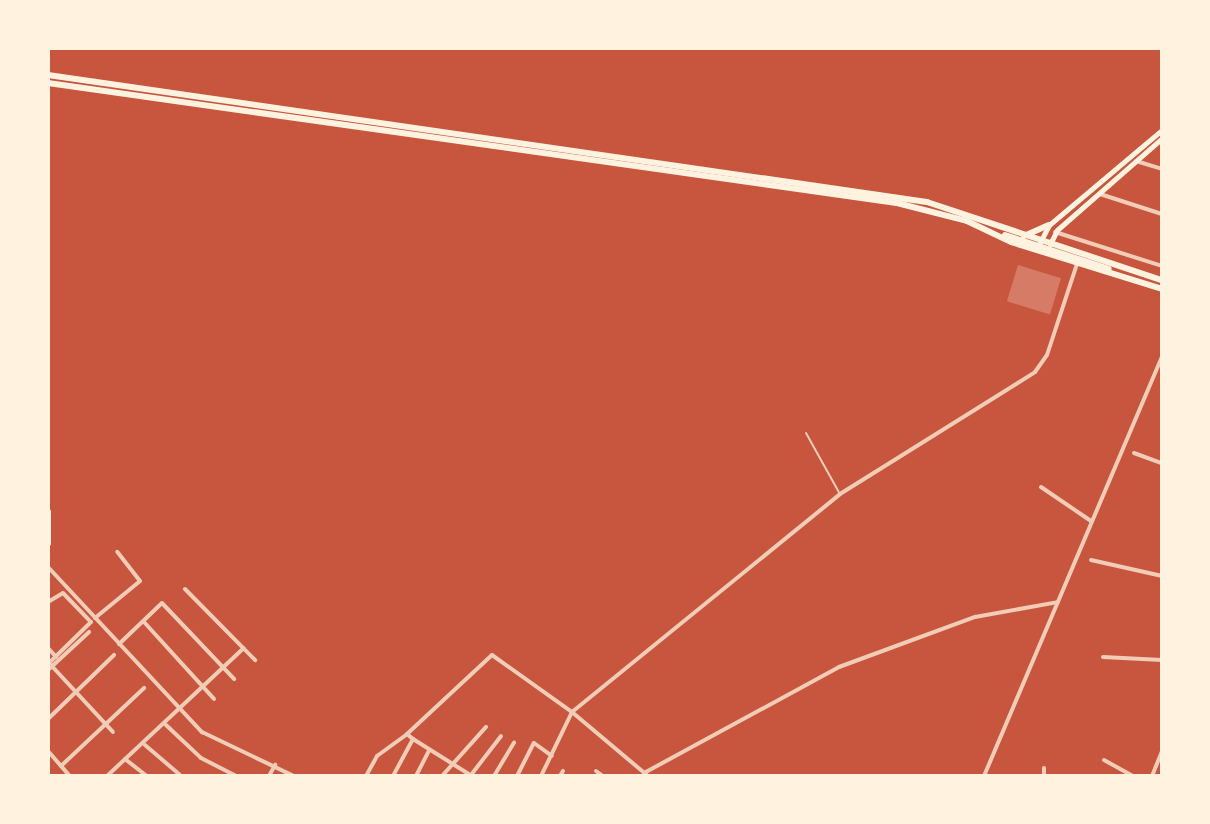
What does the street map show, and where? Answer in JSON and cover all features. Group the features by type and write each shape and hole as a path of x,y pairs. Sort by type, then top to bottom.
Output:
{"main road":[{"path":"48,75 852,193 936,211 996,232 1162,280"},
{"path":"48,83 939,205 1024,236 1039,245"},
{"path":"1024,236 1049,225 1162,130"},
{"path":"1049,248 1055,232 1162,138"},
{"path":"1039,245 1049,225"},
{"path":"996,232 1011,242 1162,289"},
{"path":"1049,248 1133,281"},
{"path":"48,511 48,543"}],"street":[{"path":"1136,161 1162,169"},
{"path":"1097,193 1162,214"},
{"path":"1055,232 1162,266"},
{"path":"541,776 572,712 840,494 1035,372 1047,355 1077,264"},
{"path":"984,776 1162,356"},
{"path":"1134,453 1162,463"},
{"path":"1041,487 1091,521"},
{"path":"95,618 140,581 117,552"},
{"path":"1091,560 1162,576"},
{"path":"48,567 180,712 202,732 294,776"},
{"path":"185,589 255,660"},
{"path":"48,602 63,593 91,622 49,665"},
{"path":"366,776 377,756 407,734 490,654 572,712 646,774 839,667 975,617 1058,602"},
{"path":"119,644 162,603 234,679"},
{"path":"144,622 214,699"},
{"path":"49,665 89,632"},
{"path":"48,648 56,657"},
{"path":"107,776 180,712 244,648"},
{"path":"48,719 114,655"},
{"path":"1103,657 1162,660"},
{"path":"49,665 113,732"},
{"path":"61,766 144,688"},
{"path":"166,725 201,758 236,776"},
{"path":"442,776 450,762 486,727"},
{"path":"407,734 462,773 472,776 501,736"},
{"path":"393,776 413,739"},
{"path":"494,776 514,743"},
{"path":"517,776 534,743 552,756"},
{"path":"144,744 179,774"},
{"path":"48,751 70,776"},
{"path":"416,776 429,751"},
{"path":"1152,776 1162,751"},
{"path":"125,759 147,776"},
{"path":"1104,760 1133,776"},
{"path":"269,776 275,765"},
{"path":"1044,768 1044,776"},
{"path":"596,771 603,776"}],"lane":[{"path":"806,433 840,494"}],"building":[{"path":"1018,265 1061,278 1050,314 1007,301"}]}
